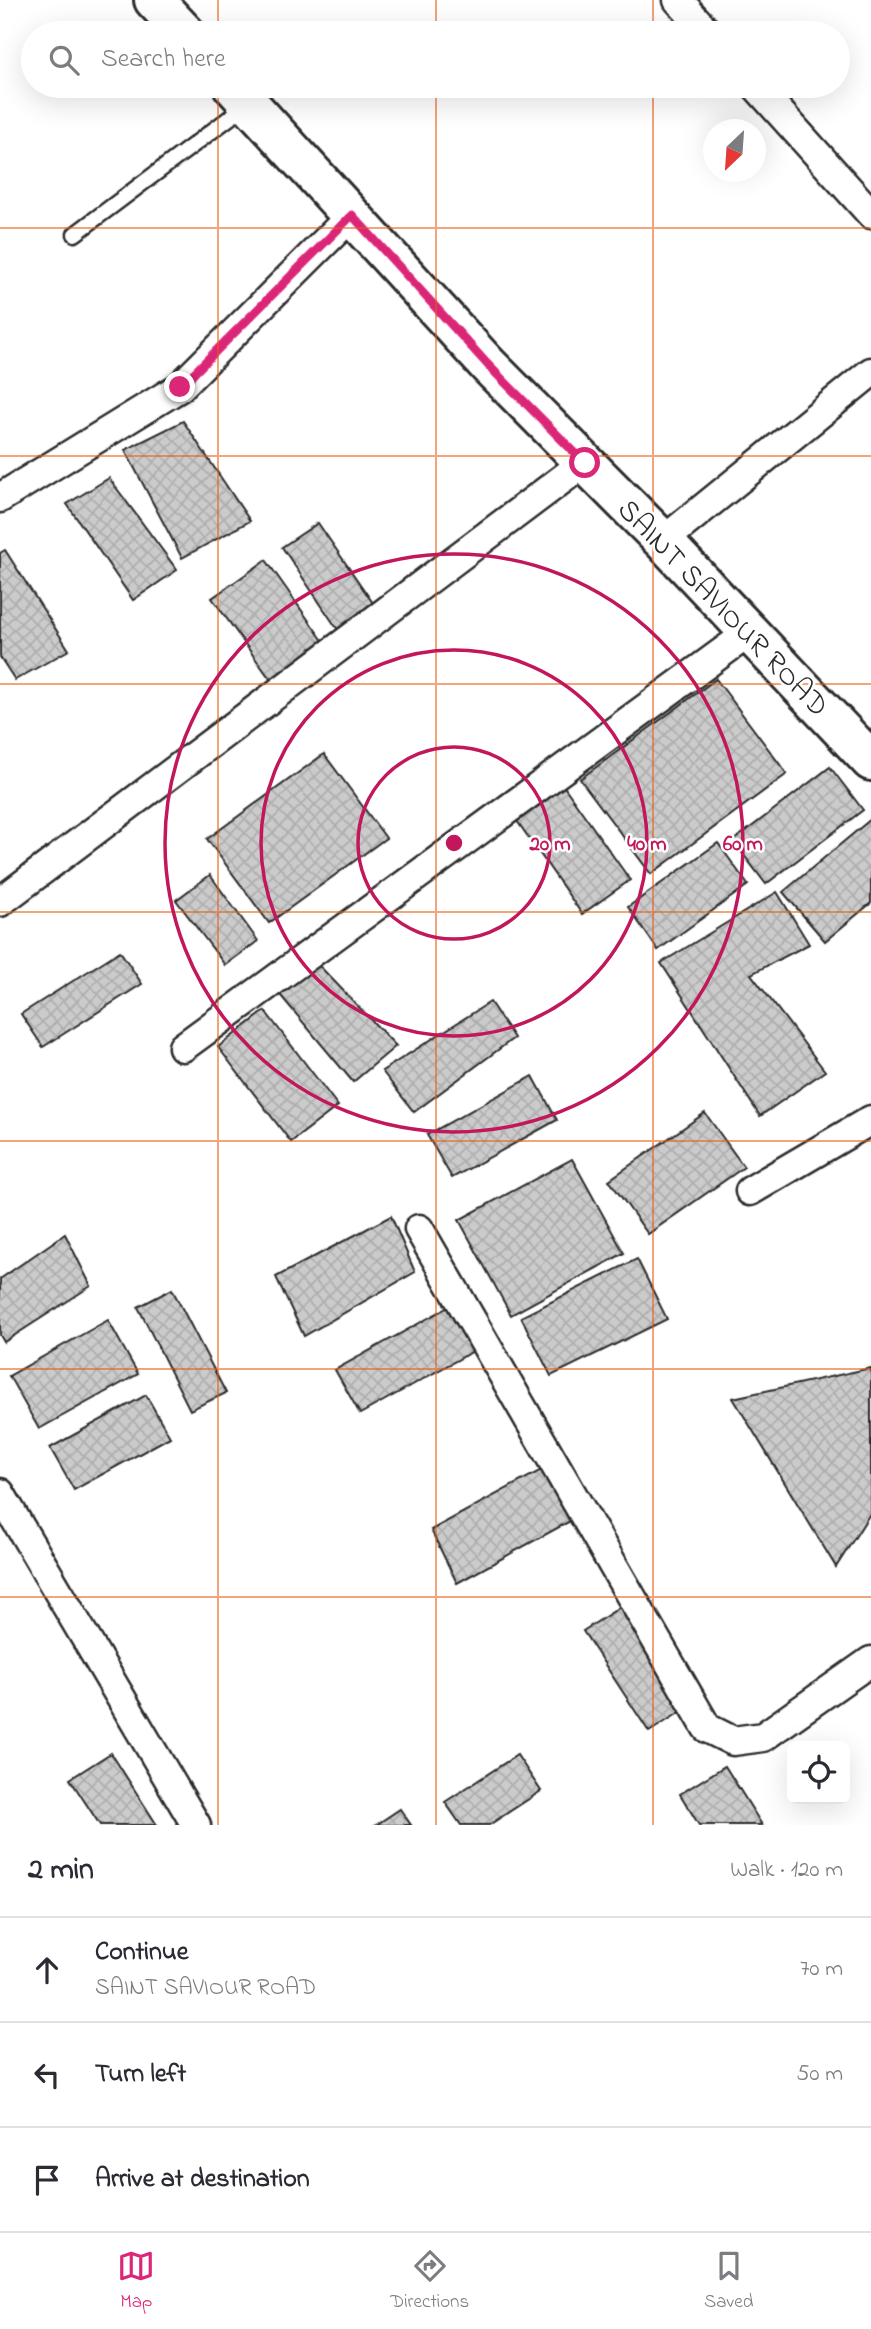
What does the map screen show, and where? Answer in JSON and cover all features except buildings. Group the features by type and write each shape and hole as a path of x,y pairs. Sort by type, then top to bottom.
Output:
{"street":[{"path":"155,0 174,21"},
{"path":"678,0 697,21"},
{"name":"SAINT SAVIOUR ROAD","path":"245,98 488,365 663,541 871,761"},
{"path":"766,98 871,214"},
{"path":"0,498 180,387 352,215"},
{"path":"663,541 871,372"},
{"path":"0,902 585,463"},
{"path":"183,1046 750,632"},
{"path":"750,1191 871,1119"},
{"path":"419,1229 707,1728 733,1741 763,1737 871,1661"},
{"path":"0,1493 196,1825"}],"lane":[{"path":"75,234 236,98"}],"route":[{"path":"180,387 352,215 488,365 585,463"}]}
